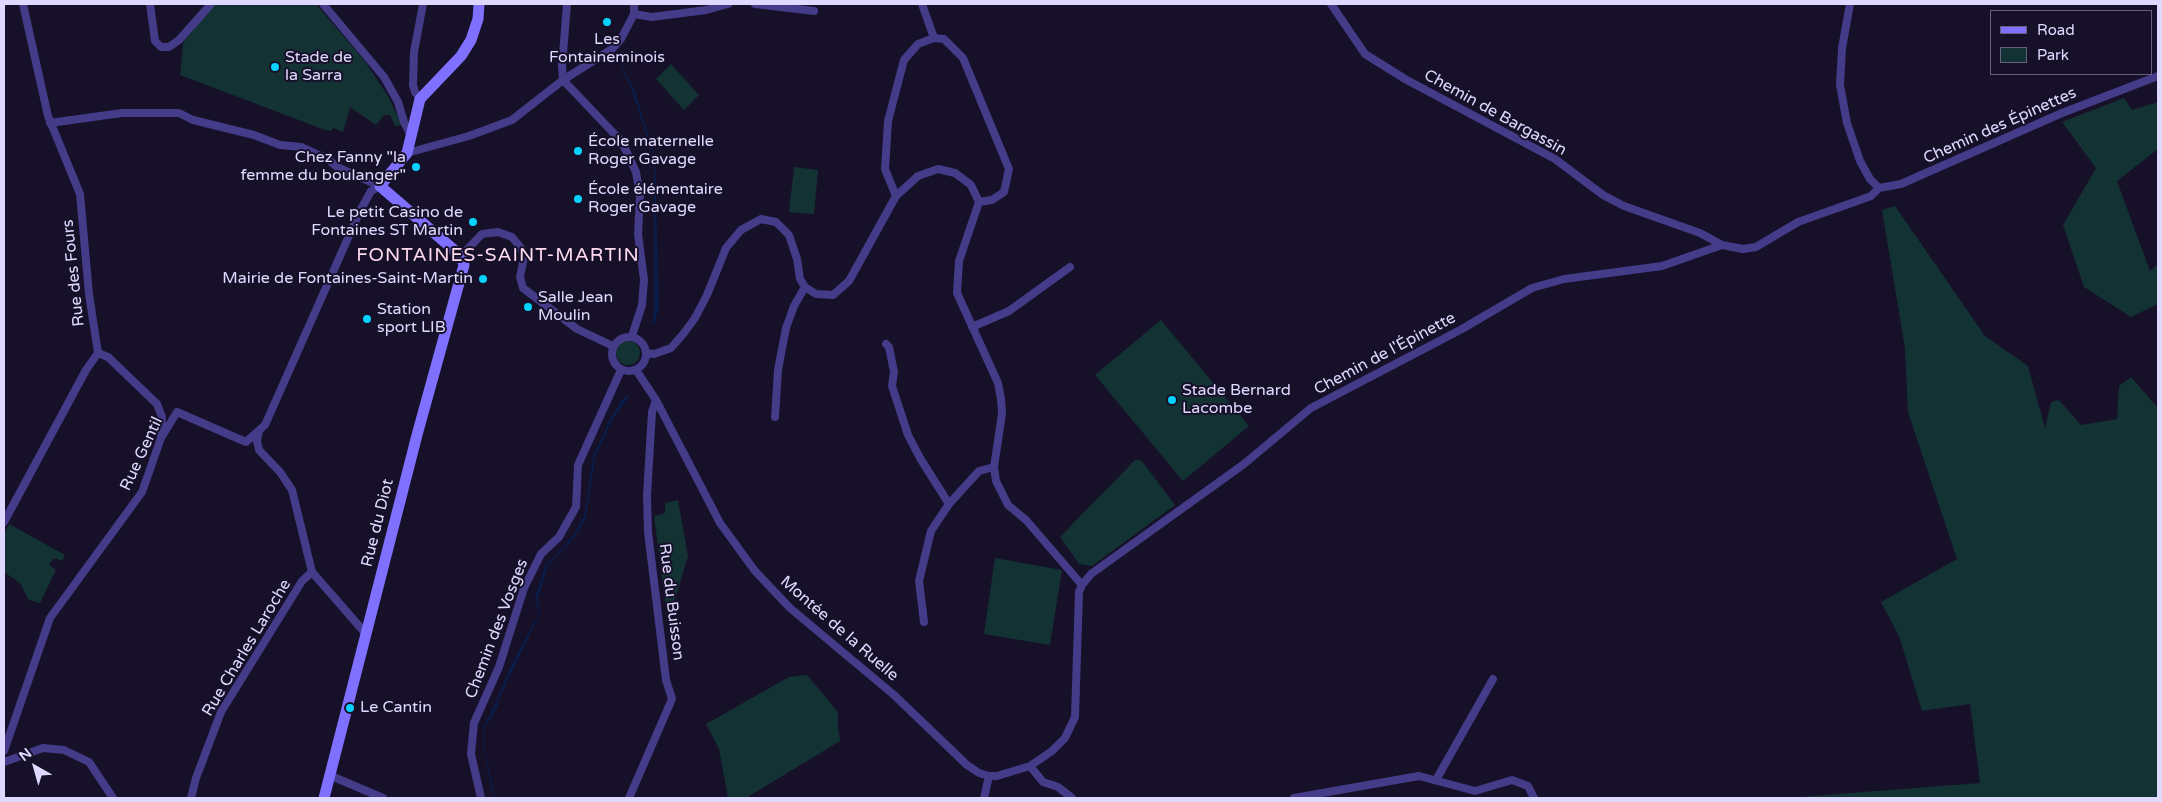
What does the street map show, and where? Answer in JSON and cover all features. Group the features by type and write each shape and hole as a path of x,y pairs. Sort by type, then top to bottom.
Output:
{"street":[{"name":"Rue des Fours","path":"23,4 50,123 80,194 89,294 98,353"},
{"path":"150,4 155,41 161,47 169,47 179,40 211,4"},
{"path":"323,4 384,77 398,102 404,122 412,136"},
{"path":"420,99 413,85 414,52 423,4"},
{"path":"366,634 312,572 292,490 280,472 259,450 257,441 259,431 265,425 360,211 371,191 380,186 407,153 420,99 461,56 478,19 479,4"},
{"path":"568,4 562,80 622,142 636,172 640,195 638,234 644,280 642,305 632,336"},
{"path":"407,153 469,136 512,120 562,80 612,50 621,39 634,14 634,4"},
{"path":"634,14 652,17 706,10 728,4"},
{"path":"755,4 814,11"},
{"path":"922,4 934,38"},
{"name":"Chemin de Bargassin","path":"1331,4 1365,54 1404,79 1556,159 1603,195 1617,203 1700,233 1722,245"},
{"path":"1850,4 1842,48 1840,85 1848,123 1860,161 1870,179 1879,188"},
{"path":"896,196 885,169 888,122 904,60 918,44 934,38 944,39 963,58 1009,169 1004,192 992,200 979,202"},
{"name":"Chemin des Épinettes","path":"1879,188 1901,184 2062,113 2158,76"},
{"path":"50,123 122,113 178,113 193,120 254,135 280,145 301,147 329,160 337,167 380,186 461,256 482,234 498,232 512,237 521,248 524,257 520,277 523,288 577,329 613,346"},
{"path":"646,353 654,354 671,348 695,318 707,295 726,248 741,230 761,219 776,222 789,235 800,279 805,287 816,294 833,295 849,281 896,196 918,176 938,169 955,174 971,185 979,202 959,261 957,293 998,383 1002,414 994,466 996,481 1008,505 1026,520 1082,585 1079,592 1074,717 1065,738 1052,751 1030,766 996,776 989,776 984,798"},
{"name":"Chemin de l'Épinette","path":"1082,585 1091,574 1244,464 1311,408 1462,329 1532,288 1564,279 1662,266 1722,245 1742,249 1756,246 1798,222 1871,196 1879,188"},
{"name":"Rue du Diot","path":"324,798 417,435 462,275 464,265 461,256"},
{"path":"972,326 1008,311 1070,267"},
{"path":"774,417 778,370 786,328 794,306 805,287"},
{"path":"632,336 642,342 646,353 644,362 636,370 621,370 611,357 613,346 620,338 632,336"},
{"path":"886,344 890,347 894,372 892,386 908,435 949,504"},
{"path":"4,522 86,370 98,353 108,357 157,404 162,417 161,438"},
{"name":"Chemin des Vosges","path":"481,798 471,754 474,723 499,667 524,588 541,554 560,536 576,507 578,465 621,370"},
{"name":"Montée de la Ruelle","path":"636,370 656,400 720,524 755,571 790,608 894,695 967,764 989,776"},
{"name":"Rue du Buisson","path":"629,798 672,699 666,680 648,532 647,496 651,421 656,400"},
{"name":"Rue Gentil","path":"4,751 50,618 142,492 161,438 177,412 246,442 259,431"},
{"path":"924,622 919,581 931,531 949,504 979,470 994,466"},
{"name":"Rue Charles Laroche","path":"191,798 196,778 221,712 302,581 312,572"},
{"path":"1436,780 1492,679"},
{"path":"4,762 43,748 64,750 89,762 113,798"},
{"path":"1030,766 1043,782 1058,787 1072,798"},
{"path":"330,775 382,798"},
{"path":"1294,798 1419,776 1475,791 1512,780 1528,786 1534,798"}],"green space":[{"name":"Stade de la Sarra","path":"216,4 316,4 364,60 388,96 402,125 395,126 390,115 384,115 376,125 350,107 343,132 333,128 331,131 325,130 180,75 183,43 206,13"},
{"path":"671,64 699,95 684,110 656,79"},
{"path":"2124,98 2132,110 2158,102 2158,149 2117,181 2150,271 2158,264 2158,304 2131,317 2084,287 2063,225 2096,168 2062,122"},
{"path":"794,167 818,170 814,214 789,212"},
{"path":"1895,206 1985,336 2028,366 2045,428 2051,402 2059,400 2081,425 2117,419 2119,386 2131,377 2158,408 2158,798 1786,798 1980,783 1970,704 1922,711 1899,636 1881,602 1957,559 1908,412 1905,348 1882,210"},
{"name":"Stade Bernard Lacombe","path":"1161,320 1249,426 1183,481 1095,375"},
{"path":"628,341 636,345 640,353 636,361 628,365 620,361 616,353 620,345"},
{"path":"1135,460 1141,460 1175,505 1092,566 1079,564 1060,537"},
{"path":"678,500 688,556 668,623 654,516 665,513 665,503"},
{"path":"9,524 65,555 62,561 54,558 49,565 56,570 40,603 29,600 20,583 4,572 4,534"},
{"path":"995,558 1062,570 1050,645 984,634"},
{"path":"807,675 838,712 840,741 746,798 728,798 719,749 706,724 789,677"}],"water":[{"path":"630,48 622,57 622,68 634,88 655,157 659,308 654,324 652,324 654,307 654,158 631,88 621,68 621,56"},
{"path":"632,392 611,422 595,458 586,517 575,537 546,567 537,596 540,613 485,728 484,749 495,795 494,798 483,748 484,728 514,660 539,613 535,597 545,566 573,536 584,516 593,457 609,421 622,400"}],"waterway":[{"path":"537,597 547,565"},
{"path":"487,722 497,705"}],"place":[{"name":"Les Fontaineminois","path":"607,22"},
{"name":"Stade de la Sarra","path":"275,67"},
{"name":"École maternelle Roger Gavage","path":"578,151"},
{"name":"Chez Fanny \"la femme du boulanger\"","path":"416,167"},
{"name":"École élémentaire Roger Gavage","path":"578,199"},
{"name":"Le petit Casino de Fontaines ST Martin","path":"473,222"},
{"name":"Mairie de Fontaines-Saint-Martin","path":"483,279"},
{"name":"Salle Jean Moulin","path":"528,307"},
{"name":"Station sport LIB","path":"367,319"},
{"name":"Stade Bernard Lacombe","path":"1172,400"},
{"name":"Le Cantin","path":"350,708"}],"district":[{"name":"FONTAINES-SAINT-MARTIN","path":"498,256"}]}
